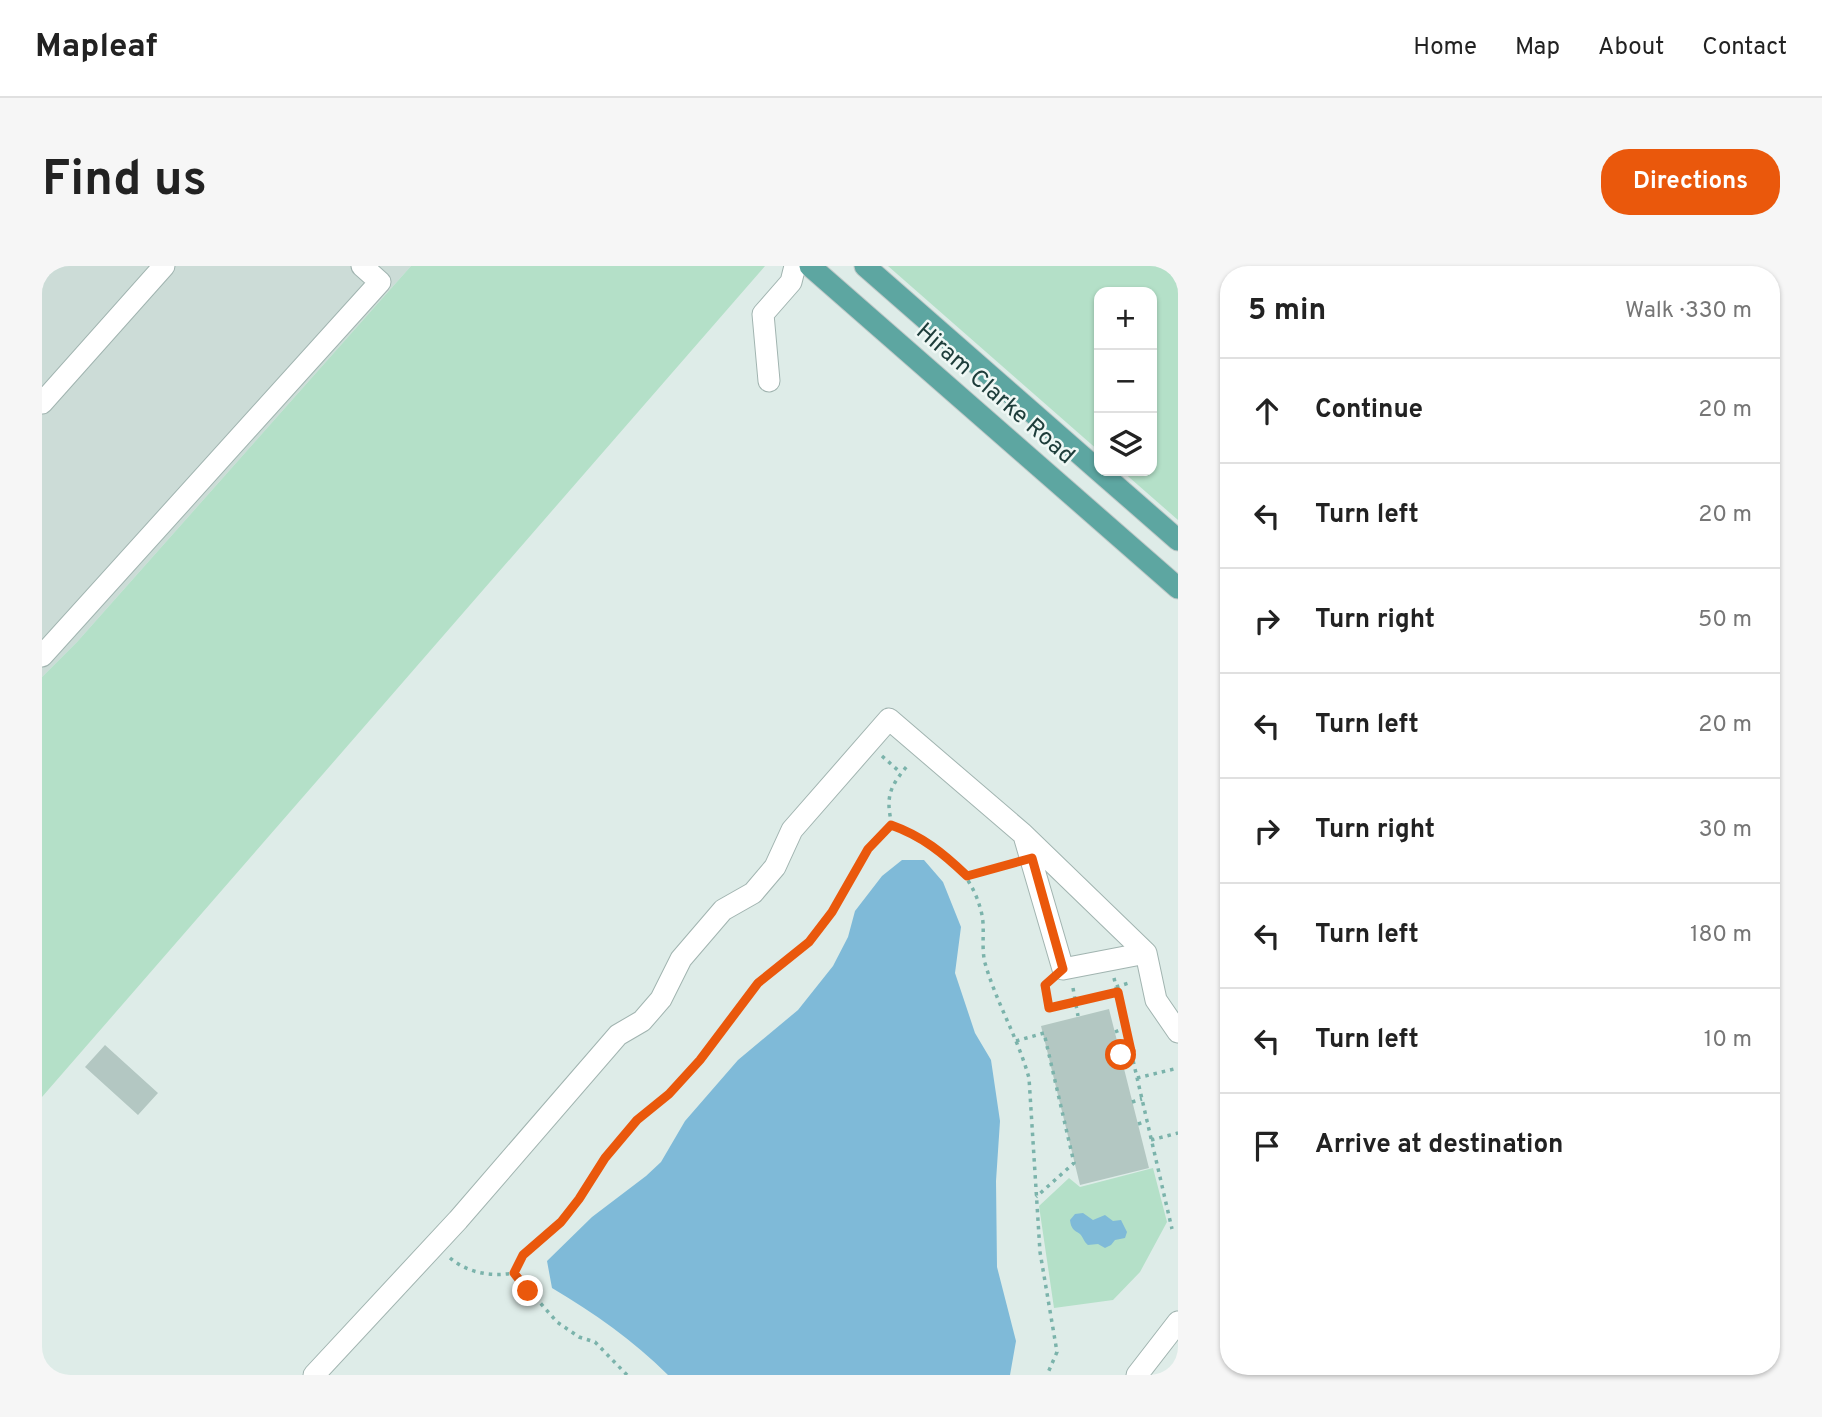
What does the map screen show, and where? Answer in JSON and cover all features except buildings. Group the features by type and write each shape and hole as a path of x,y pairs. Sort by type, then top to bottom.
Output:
{"main road":[{"name":"Hiram Clarke Road","path":"810,266 1178,588"},
{"name":"Hiram Clarke Road","path":"865,266 1094,467"},
{"path":"1050,475 1074,449"},
{"name":"Hiram Clarke Road","path":"1105,476 1178,540"}],"lane":[{"path":"42,403 164,266"},
{"path":"42,656 380,282 362,266"},
{"path":"769,381 763,314 791,282 795,266"},
{"path":"314,1375 435,1245 618,1035 642,1021 661,999 681,959 723,910 753,893 775,867 792,830 890,719 1023,834 1146,953 1156,1000 1178,1032"},
{"path":"1023,834 1063,969 1146,953"},
{"path":"1137,1375 1178,1322"}],"path":[{"path":"891,825 889,791 923,748"},
{"path":"880,754 901,773"},
{"path":"891,825 914,833 940,850 967,876 982,914 985,960 1029,1077 1040,1252 1057,1352 1047,1375"},
{"path":"514,1273 523,1255 567,1214 605,1158 637,1120 669,1094 700,1060 758,983 809,942 832,912 868,849 891,825"},
{"path":"967,876 1032,858"},
{"path":"1063,969 1045,985 1049,1008 1118,992"},
{"path":"1113,972 1172,1229"},
{"path":"1075,1000 1078,1016"},
{"path":"1115,1032 1125,1028"},
{"path":"1016,1041 1044,1033 1074,1163 1036,1197"},
{"path":"1121,1055 1131,1051"},
{"path":"1137,1078 1178,1068"},
{"path":"1132,1102 1142,1099"},
{"path":"1138,1124 1147,1121"},
{"path":"1152,1140 1178,1133"},
{"path":"435,1245 455,1262 475,1271 496,1276 514,1273"},
{"path":"514,1273 558,1322 579,1337 595,1342 627,1375"}],"shaded area":[{"path":"42,266 411,266 77,642 42,677"}],"green space":[{"path":"411,266 765,266 42,1097 42,677 77,642"},
{"path":"888,266 1178,266 1178,520 1128,476 1157,476 1157,287 1094,287 1094,447"},
{"path":"1153,1168 1167,1222 1140,1272 1113,1300 1054,1308 1039,1206 1069,1178 1080,1187"}],"water":[{"path":"902,860 924,860 943,882 961,927 955,973 975,1033 991,1060 1000,1121 996,1181 997,1267 1016,1341 1010,1375 668,1375 613,1328 552,1288 547,1261 592,1217 661,1162 685,1121 738,1060 798,1010 833,966 848,937 855,911 882,876"},
{"path":"1083,1213 1093,1220 1105,1215 1113,1221 1121,1220 1127,1232 1125,1238 1115,1240 1105,1248 1098,1244 1088,1245 1070,1223 1075,1214"}],"route":[{"path":"528,1291 514,1273 523,1255 561,1222 605,1158 637,1120 669,1094 700,1060 758,983 809,942 832,912 868,849 891,825 914,833 940,850 967,876 1032,858 1063,969 1045,985 1049,1008 1118,992 1131,1051 1121,1055"}]}
